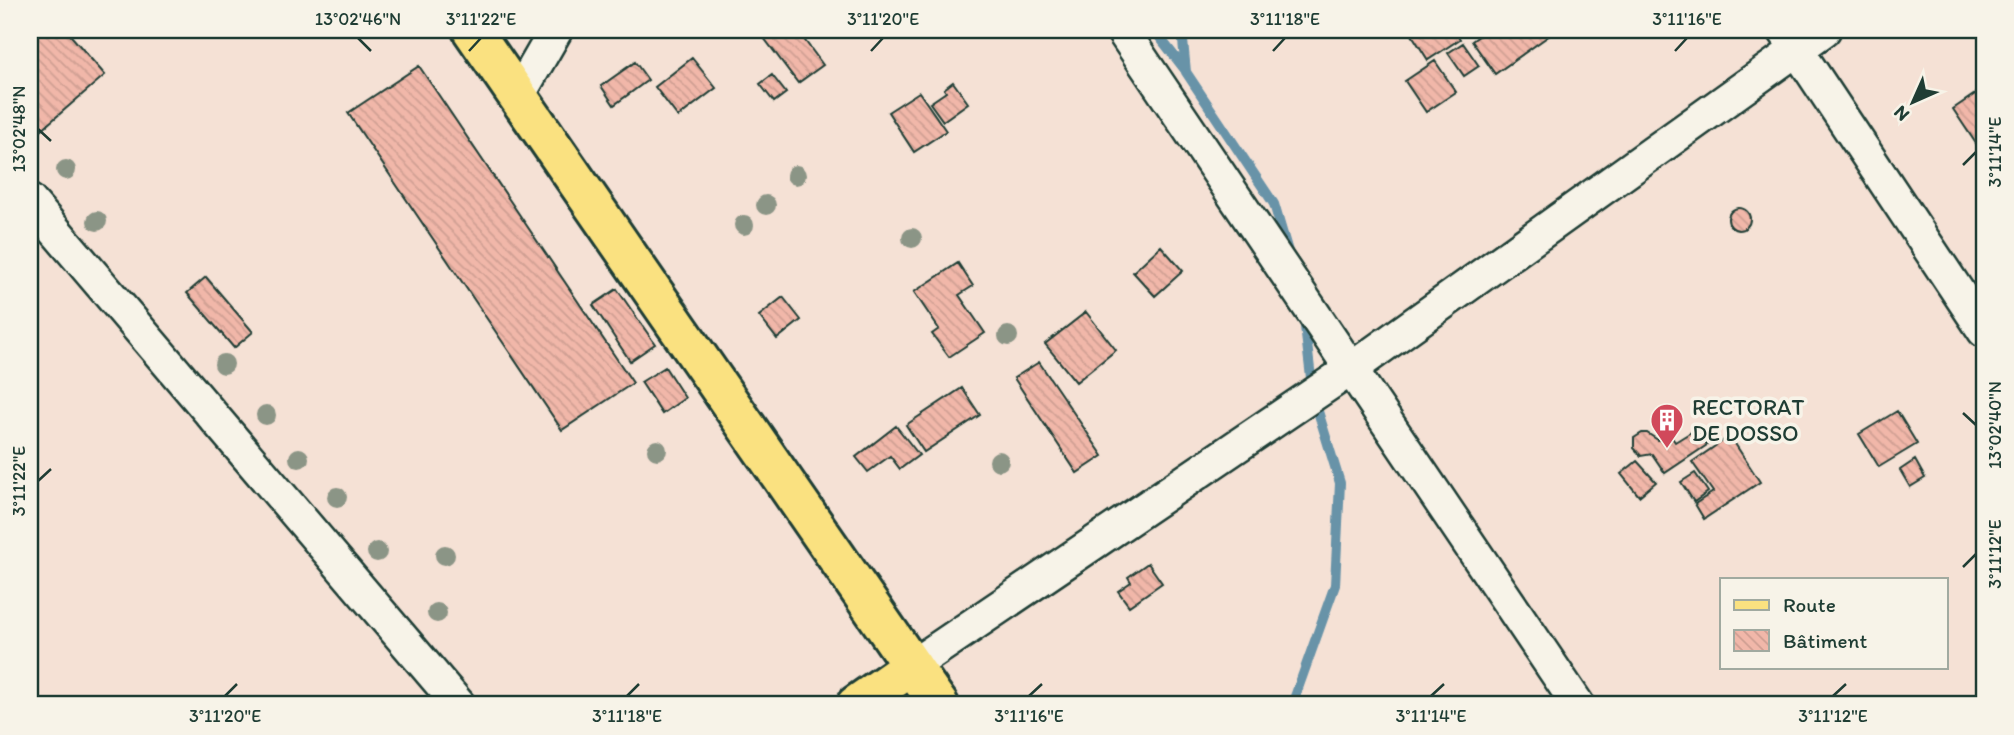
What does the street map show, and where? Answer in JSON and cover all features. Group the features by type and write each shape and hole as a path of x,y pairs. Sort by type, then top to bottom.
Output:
{"main road":[{"path":"472,30 939,705"},
{"path":"856,705 912,666"}],"street":[{"path":"518,96 556,30"},
{"path":"1122,30 1578,705"},
{"path":"912,666 1350,369 1791,39 1824,30"},
{"path":"1791,39 1984,331"},
{"path":"30,201 459,705"}],"building":[{"path":"30,30 66,30 105,75 41,130 30,117"},
{"path":"758,30 797,30 823,65 798,83"},
{"path":"1409,30 1454,30 1460,39 1428,60"},
{"path":"1487,30 1557,30 1495,74 1472,41"},
{"path":"1463,43 1479,66 1464,76 1448,53"},
{"path":"692,58 716,88 678,117 655,87"},
{"path":"1435,61 1456,92 1426,112 1405,81"},
{"path":"635,62 648,80 614,105 601,86"},
{"path":"419,66 633,383 562,430 348,113"},
{"path":"772,75 786,93 774,102 760,84"},
{"path":"953,82 968,103 943,121 930,103 946,92 944,89"},
{"path":"1984,88 1984,140 1977,145 1953,109"},
{"path":"919,92 946,131 914,152 888,112"},
{"path":"1739,208 1747,211 1750,219 1747,227 1739,230 1731,227 1728,219 1731,211"},
{"path":"1161,246 1183,271 1155,296 1133,272"},
{"path":"958,263 973,286 959,295 985,333 949,357 932,334 939,329 914,292"},
{"path":"206,277 253,332 234,348 187,293"},
{"path":"617,289 655,344 630,361 593,305"},
{"path":"783,297 801,320 777,339 759,316"},
{"path":"1086,312 1116,350 1076,382 1045,344"},
{"path":"1039,362 1103,456 1077,473 1014,378"},
{"path":"665,367 685,398 662,414 641,382"},
{"path":"962,388 980,415 924,452 906,425"},
{"path":"1897,411 1917,444 1879,467 1859,434"},
{"path":"896,426 919,455 900,469 890,456 868,472 856,457"},
{"name":"RECTORAT DE DOSSO","path":"1696,429 1707,445 1665,473 1652,454 1641,456 1634,448 1634,438 1642,433 1658,440 1669,433 1675,442"},
{"path":"1730,436 1760,482 1704,519 1695,504 1713,492 1692,462"},
{"path":"1915,460 1925,478 1910,487 1900,470"},
{"path":"1637,461 1656,482 1639,496 1621,474"},
{"path":"1695,473 1708,492 1694,502 1681,482"},
{"path":"1148,563 1162,583 1129,606 1118,591 1131,582 1128,577"}],"waterway":[{"path":"1154,30 1186,71"},
{"path":"1182,30 1186,72 1274,204 1289,255"},
{"path":"1292,705 1335,585 1340,483 1313,395 1304,318"}],"place":[{"name":"RECTORAT DE DOSSO","path":"1667,450"}]}
